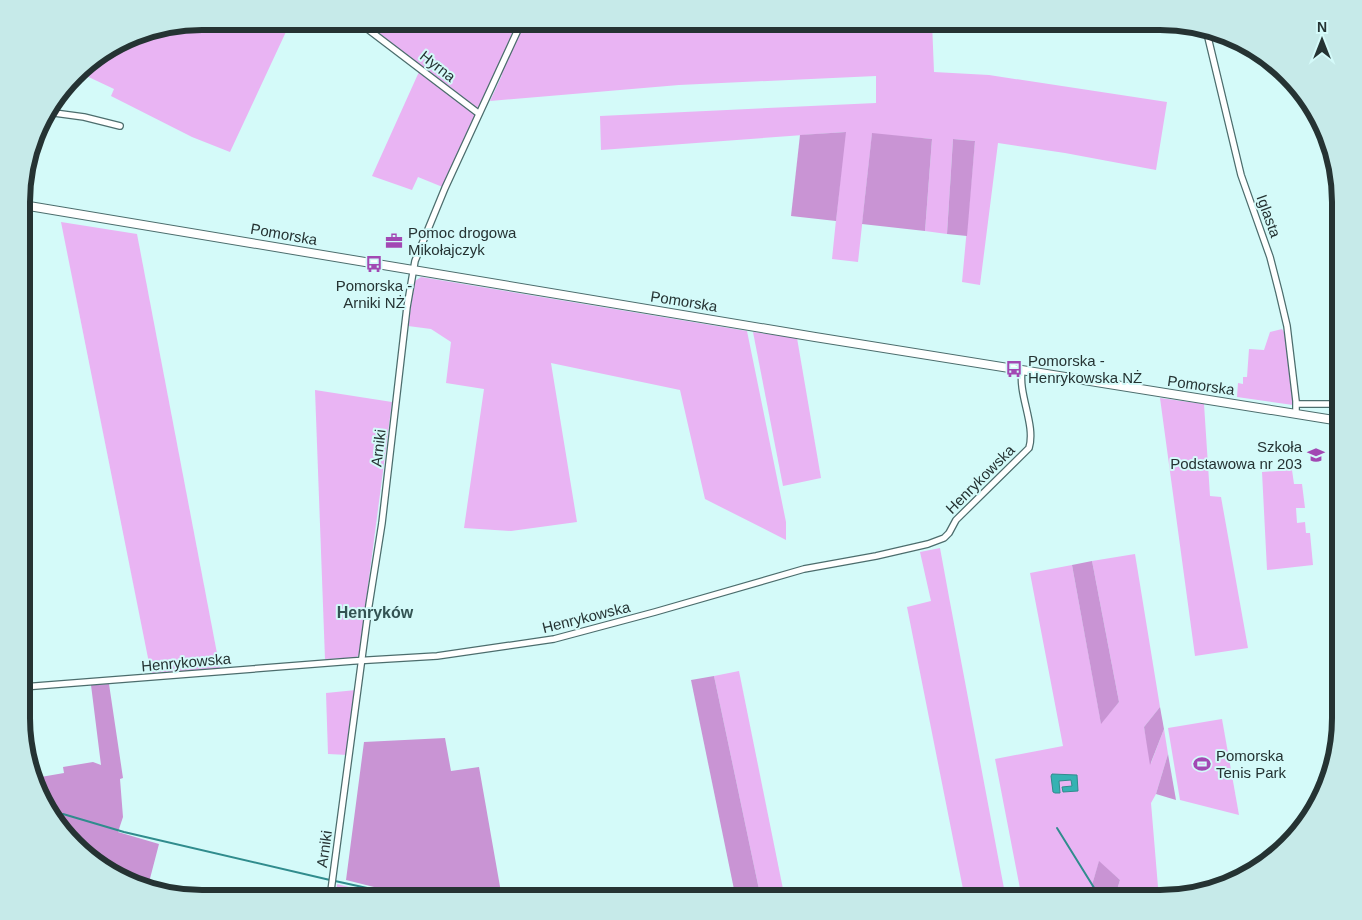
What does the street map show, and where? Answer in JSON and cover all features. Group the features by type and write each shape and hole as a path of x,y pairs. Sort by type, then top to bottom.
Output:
{"street":[{"name":"Hyrna","path":"369,30 478,113"},
{"name":"Arniki","path":"331,890 382,523 413,270 428,228 478,113 518,30"},
{"name":"Iglasta","path":"1208,37 1241,175 1270,257 1287,326 1297,404 1296,414"},
{"path":"55,113 84,117 120,126"},
{"name":"Pomorska","path":"30,206 1332,420"},
{"name":"Henrykowska","path":"30,686 437,656 554,639 804,569 928,544 944,538 956,520 1029,448 1030,432 1021,381 1022,370"},
{"path":"1297,404 1332,404"}],"shaded area":[{"path":"287,30 230,152 192,137 111,96 114,89 86,76 106,59 147,39 180,31"},
{"path":"374,30 932,30 934,72 989,75 1167,102 1156,170 998,143 980,285 962,282 975,141 953,139 947,234 925,231 932,139 872,134 858,262 832,259 845,132 601,150 600,116 876,103 876,76 679,85 490,101 502,75 497,75 445,188 418,177 412,190 372,176 421,70"},
{"path":"846,132 836,221 791,216 800,135"},
{"path":"872,133 932,139 925,231 862,224"},
{"path":"953,139 975,141 967,236 947,234"},
{"path":"61,222 137,234 220,669 151,673"},
{"path":"421,277 747,331 786,522 786,540 705,499 680,390 551,363 577,522 511,531 464,528 484,389 446,383 451,342 431,329 408,326 415,281"},
{"path":"1282,329 1285,334 1293,405 1237,397 1238,383 1243,384 1243,377 1247,377 1249,349 1264,350 1270,332"},
{"path":"753,332 797,338 821,478 783,486"},
{"path":"315,390 392,402 359,655 355,658 325,659"},
{"path":"1160,398 1204,404 1210,496 1221,497 1248,648 1195,656"},
{"path":"1292,470 1294,484 1302,484 1305,508 1296,508 1297,523 1305,522 1306,533 1310,533 1313,565 1267,570 1262,472"},
{"path":"940,548 1004,890 963,890 907,607 931,601 920,552"},
{"path":"1135,554 1160,707 1144,727 1151,763 1164,729 1168,754 1156,794 1151,803 1158,890 1117,890 1120,880 1099,862 1091,890 1020,890 995,759 1063,746 1030,573 1072,565 1101,723 1119,702 1092,561"},
{"path":"1092,561 1119,702 1101,724 1072,565"},
{"path":"739,671 783,890 759,890 714,676"},
{"path":"714,676 759,890 734,890 691,680"},
{"path":"109,684 123,778 120,779 123,817 118,832 159,844 149,882 116,867 89,847 59,814 41,777 64,773 63,767 93,762 101,765 91,685"},
{"path":"356,690 348,755 328,754 326,693"},
{"path":"1160,707 1164,729 1150,765 1144,727"},
{"name":"Pomorska Tenis Park","path":"1222,719 1239,815 1180,800 1168,728"},
{"path":"445,738 451,771 479,767 501,890 386,890 346,880 364,742"},
{"path":"1168,754 1176,800 1156,794"},
{"path":"1099,861 1120,880 1117,890 1091,890"},
{"path":"337,884 361,890 337,890"}],"water":[{"path":"1052,774 1077,775 1078,791 1063,792 1062,787 1072,786 1071,780 1059,781 1060,793 1053,792"}],"waterway":[{"path":"63,814 124,832 330,880"},
{"path":"1057,828 1095,890"},
{"path":"335,881 376,890"}],"place":[{"name":"Pomoc drogowa Mikołajczyk","path":"394,241"},
{"name":"Pomorska - Arniki NŻ","path":"374,264"},
{"name":"Pomorska - Henrykowska NŻ","path":"1014,369"},
{"name":"Szkoła Podstawowa nr 203","path":"1316,455"},
{"name":"Pomorska Tenis Park","path":"1202,764"}],"district":[{"name":"Henryków","path":"375,612"}]}
